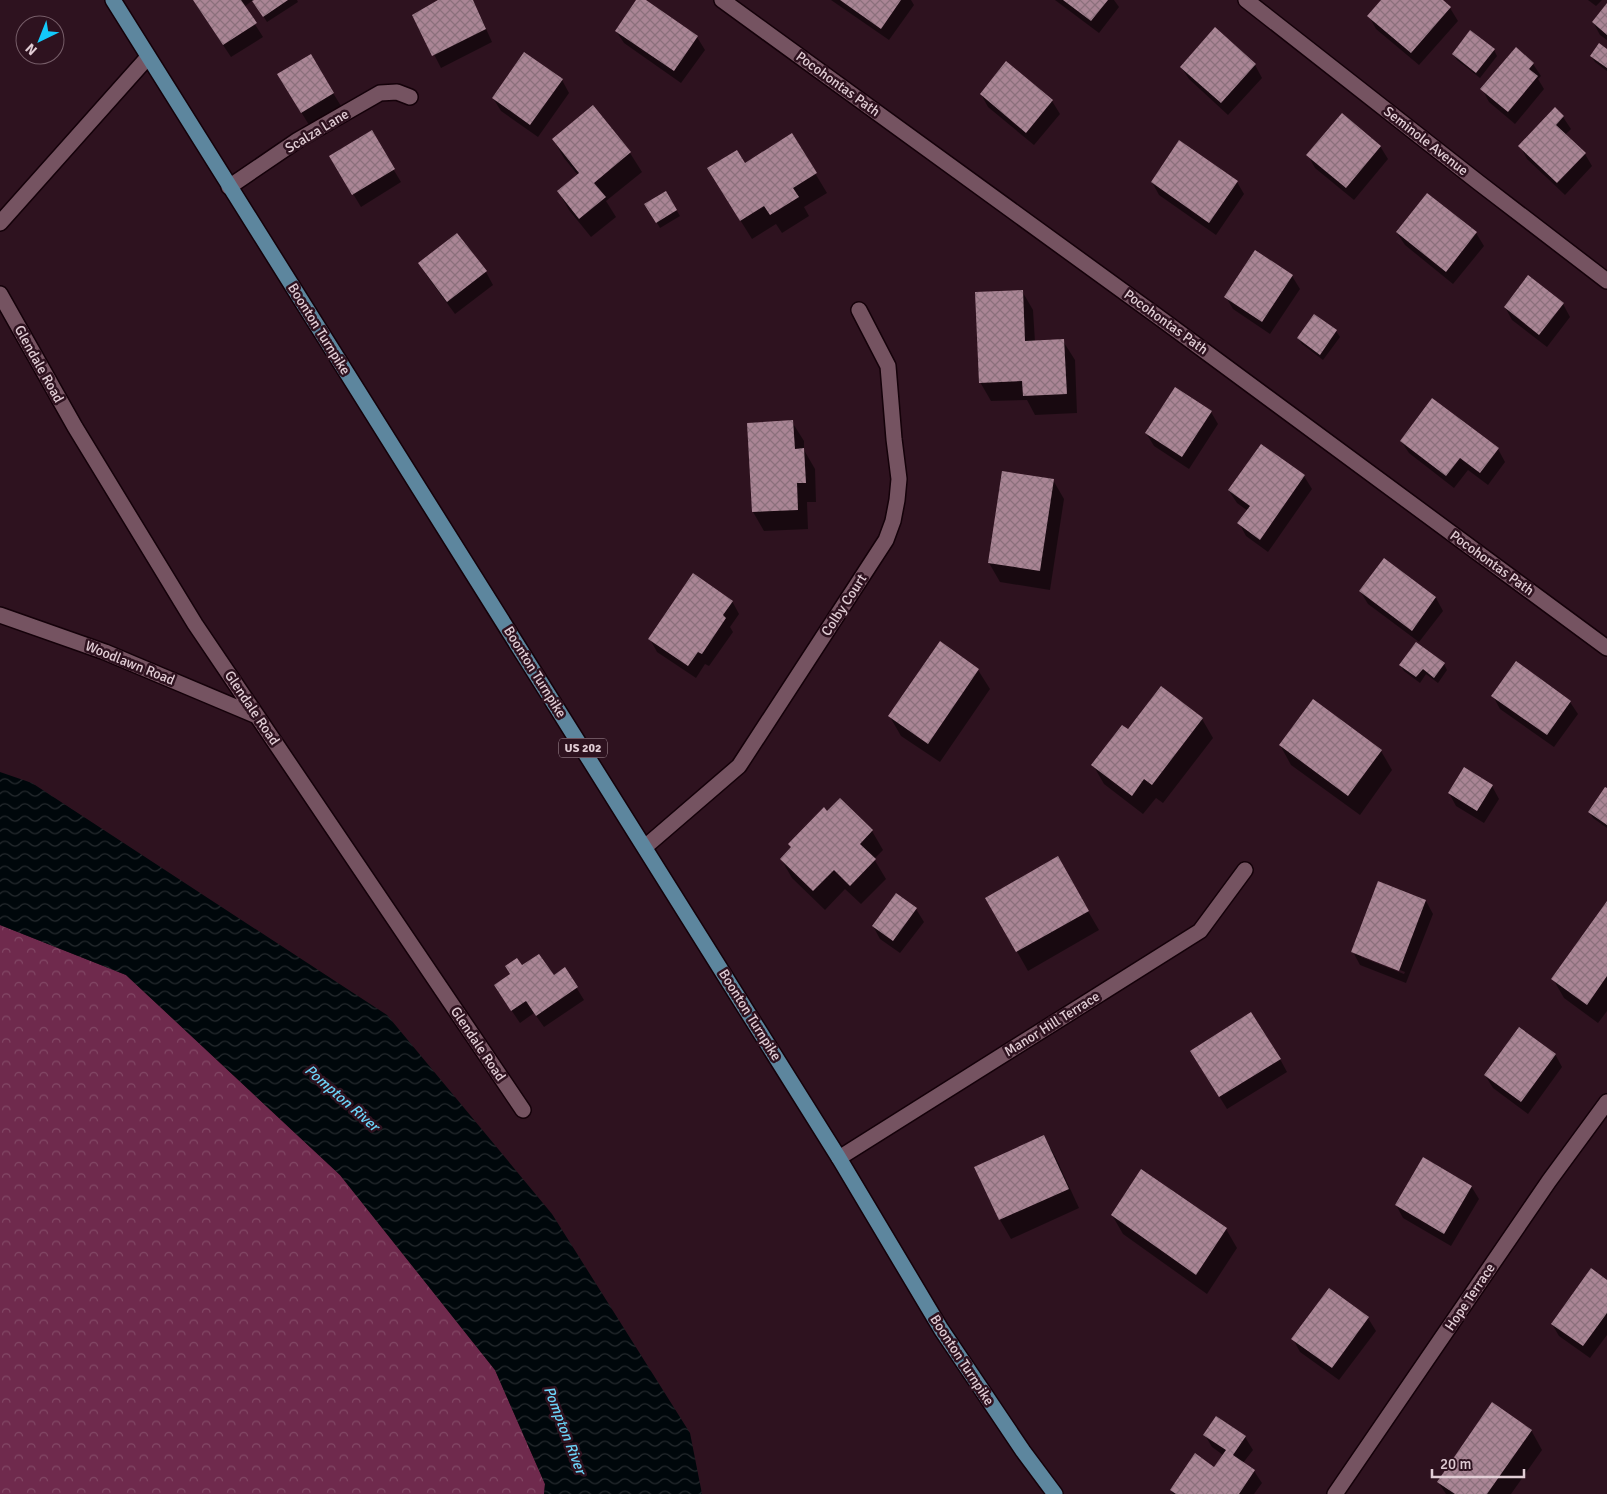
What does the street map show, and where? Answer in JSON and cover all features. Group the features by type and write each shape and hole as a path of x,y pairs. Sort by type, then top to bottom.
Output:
{"main road":[{"name":"Boonton Turnpike","path":"113,0 839,1158 941,1329 1023,1451 1055,1494"}],"street":[{"name":"Pocohontas Path","path":"722,0 1605,642"},
{"name":"Seminole Avenue","path":"1246,0 1607,281"},
{"path":"0,223 148,57"},
{"name":"Scalza Lane","path":"229,187 298,140 380,93 397,92 410,97"},
{"name":"Glendale Road","path":"0,294 85,444 195,624 523,1110"},
{"name":"Colby Court","path":"645,847 739,766 886,540 894,514 899,479 888,366 859,310"},
{"name":"Woodlawn Road","path":"0,615 105,652 257,716"},
{"name":"Manor Hill Terrace","path":"839,1158 1200,931 1245,870"},
{"name":"Hope Terrace","path":"1336,1494 1549,1181 1607,1102"}],"green space":[{"path":"0,925 126,975 340,1175 495,1370 545,1484 544,1494 0,1494"}],"water":[{"name":"Pompton River","path":"0,772 32,783 387,1015 552,1214 690,1433 702,1494 544,1494 545,1484 495,1370 340,1175 126,975 0,925"}],"building":[{"path":"193,0 241,0 257,23 223,45"},
{"path":"288,0 263,17 252,1"},
{"path":"438,0 473,0 486,29 432,56 412,15"},
{"path":"636,0 646,0 698,36 674,71 615,31"},
{"path":"840,0 901,0 881,29"},
{"path":"1063,0 1108,0 1091,21"},
{"path":"1381,0 1443,0 1451,7 1411,53 1367,16"},
{"path":"1607,3 1607,35 1592,22"},
{"path":"1215,27 1256,64 1221,103 1180,67"},
{"path":"1470,30 1495,49 1476,73 1452,54"},
{"path":"1599,43 1607,49 1607,68 1590,56"},
{"path":"1516,47 1534,63 1529,69 1538,76 1508,112 1480,89"},
{"path":"524,52 563,79 530,125 492,98"},
{"path":"311,54 334,93 301,113 277,74"},
{"path":"1006,61 1053,100 1026,133 980,94"},
{"path":"593,105 631,152 594,183 606,197 579,219 557,191 579,173 552,139"},
{"path":"1555,107 1564,116 1556,125 1586,153 1557,183 1518,146"},
{"path":"1342,113 1381,146 1346,188 1306,155"},
{"path":"372,130 395,169 352,195 329,156"},
{"path":"792,133 817,173 793,188 799,197 770,215 764,206 740,221 707,168 737,150 745,163"},
{"path":"1179,140 1238,181 1209,223 1151,182"},
{"path":"666,191 677,210 656,223 644,204"},
{"path":"1427,193 1477,232 1446,272 1396,232"},
{"path":"457,233 487,271 447,302 418,263"},
{"path":"1255,250 1293,275 1262,322 1224,297"},
{"path":"1528,275 1564,303 1539,335 1504,307"},
{"path":"1023,290 1025,341 1064,339 1067,394 1023,396 1022,381 979,383 975,292"},
{"path":"1314,314 1337,330 1320,355 1297,338"},
{"path":"1175,387 1212,411 1182,457 1145,433"},
{"path":"1432,398 1499,448 1480,473 1460,458 1446,476 1400,441"},
{"path":"793,420 795,449 804,448 806,483 797,483 798,510 752,512 747,423"},
{"path":"1261,444 1305,475 1260,540 1237,523 1250,506 1228,490"},
{"path":"1002,471 1054,479 1040,571 988,563"},
{"path":"1384,558 1436,597 1412,631 1359,591"},
{"path":"693,573 733,601 723,615 726,618 702,654 698,652 688,666 648,639"},
{"path":"940,641 979,669 928,744 888,716"},
{"path":"1416,642 1445,663 1434,678 1423,669 1416,677 1399,665"},
{"path":"1516,661 1571,701 1547,735 1491,696"},
{"path":"1161,686 1203,718 1152,785 1144,779 1132,796 1091,765 1122,725 1128,729"},
{"path":"1313,699 1382,750 1348,796 1279,745"},
{"path":"1464,767 1493,785 1477,811 1448,793"},
{"path":"1605,787 1607,788 1607,825 1588,812"},
{"path":"840,798 873,830 860,844 876,859 850,886 834,870 813,891 780,859 791,847 788,844 824,807 827,811"},
{"path":"1058,856 1089,911 1016,952 985,898"},
{"path":"1378,881 1426,900 1399,971 1351,952"},
{"path":"896,893 917,908 893,941 872,926"},
{"path":"1607,901 1607,976 1587,1005 1551,979"},
{"path":"539,954 554,975 565,967 578,987 536,1016 526,1001 511,1011 494,985 510,974 505,966 517,958 522,965"},
{"path":"1251,1012 1281,1059 1219,1097 1190,1051"},
{"path":"1519,1027 1556,1054 1521,1102 1484,1075"},
{"path":"1044,1135 1069,1189 999,1220 974,1167"},
{"path":"1423,1157 1472,1186 1444,1234 1395,1205"},
{"path":"1141,1169 1227,1228 1196,1275 1111,1215"},
{"path":"1591,1268 1607,1280 1607,1313 1583,1346 1551,1324"},
{"path":"1329,1288 1369,1317 1332,1368 1291,1339"},
{"path":"1492,1402 1532,1430 1487,1494 1455,1494 1437,1482"},
{"path":"1216,1416 1246,1436 1233,1455 1255,1470 1239,1494 1176,1494 1170,1490 1195,1453 1214,1467 1226,1450 1203,1435"}]}
